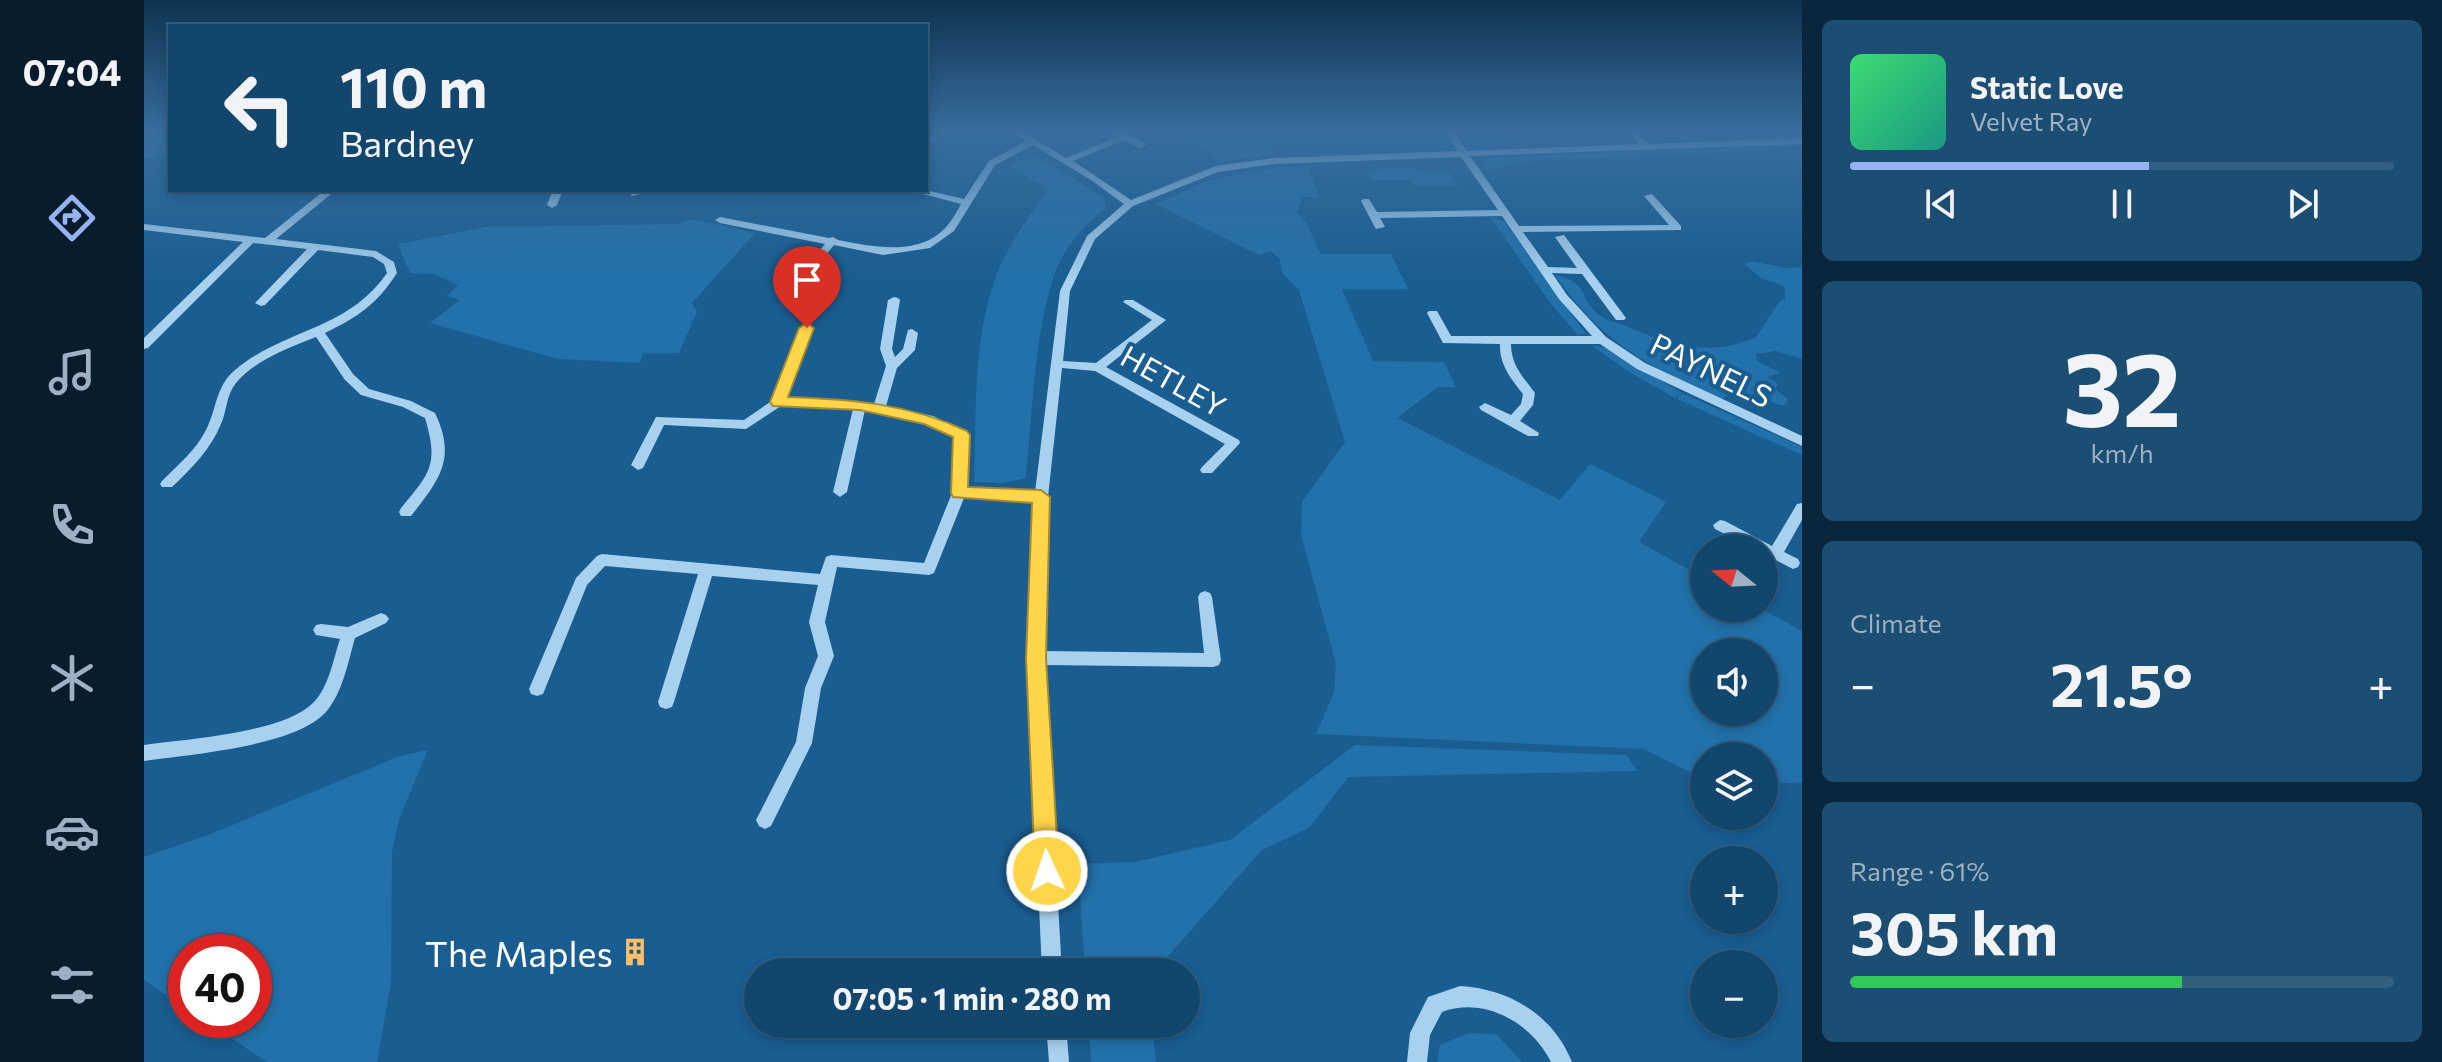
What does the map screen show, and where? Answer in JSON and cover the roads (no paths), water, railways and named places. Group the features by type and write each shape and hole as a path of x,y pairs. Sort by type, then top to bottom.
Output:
{"street":[{"path":"720,220 883,252 926,246 950,229 980,182"},
{"path":"1097,182 1130,204"},
{"path":"1051,958 1036,658 1041,497 1065,291 1091,238 1130,204 1181,182"},
{"name":"PAYNELS","path":"1484,182 1563,297 1602,340 1641,366 1802,441"},
{"path":"269,240 329,192"},
{"path":"552,205 557,192"},
{"path":"922,192 966,202"},
{"path":"1517,229 1677,228 1649,196"},
{"path":"1366,201 1380,227"},
{"path":"1373,215 1505,213"},
{"path":"144,227 376,254 389,262 392,273 387,283 359,311 279,346 236,375 219,398 215,424 197,455 167,484"},
{"path":"1560,237 1620,318"},
{"path":"144,345 252,238"},
{"path":"808,270 833,240"},
{"path":"261,303 316,246"},
{"path":"1544,270 1584,271"},
{"path":"892,366 886,349 894,300"},
{"name":"HETLEY","path":"1098,367 1160,320 1129,302"},
{"path":"1433,313 1447,340 1602,340"},
{"path":"638,465 660,420 746,425 778,402 807,328"},
{"path":"317,330 349,377 365,392 407,404 431,416 440,443 438,471 406,512"},
{"path":"879,408 892,366 909,350 912,333"},
{"path":"1506,340 1504,350 1514,375 1529,393 1527,405 1512,422"},
{"name":"HETLEY","path":"1056,364 1098,367 1234,443 1207,470"},
{"path":"765,820 804,743 813,688 826,656 817,622 831,561 929,569 959,493 962,435 929,419 879,408 778,402"},
{"path":"840,492 860,405"},
{"path":"1485,407 1533,433"},
{"path":"959,493 1041,497"},
{"path":"1778,549 1802,508"},
{"path":"1720,525 1737,534"},
{"path":"1778,556 1793,563"},
{"path":"537,689 581,582 602,560 826,580"},
{"path":"666,702 707,569"},
{"path":"1036,658 1213,660 1205,597"},
{"path":"321,630 349,634 381,619"},
{"path":"144,753 263,733 294,724 318,709 329,689 349,634"},
{"path":"1417,1062 1420,1033 1435,1004 1459,996 1489,1001 1520,1012 1555,1044 1562,1062"},
{"path":"1057,1038 1059,1062"}],"place":[{"name":"The Maples","path":"635,952"}]}
